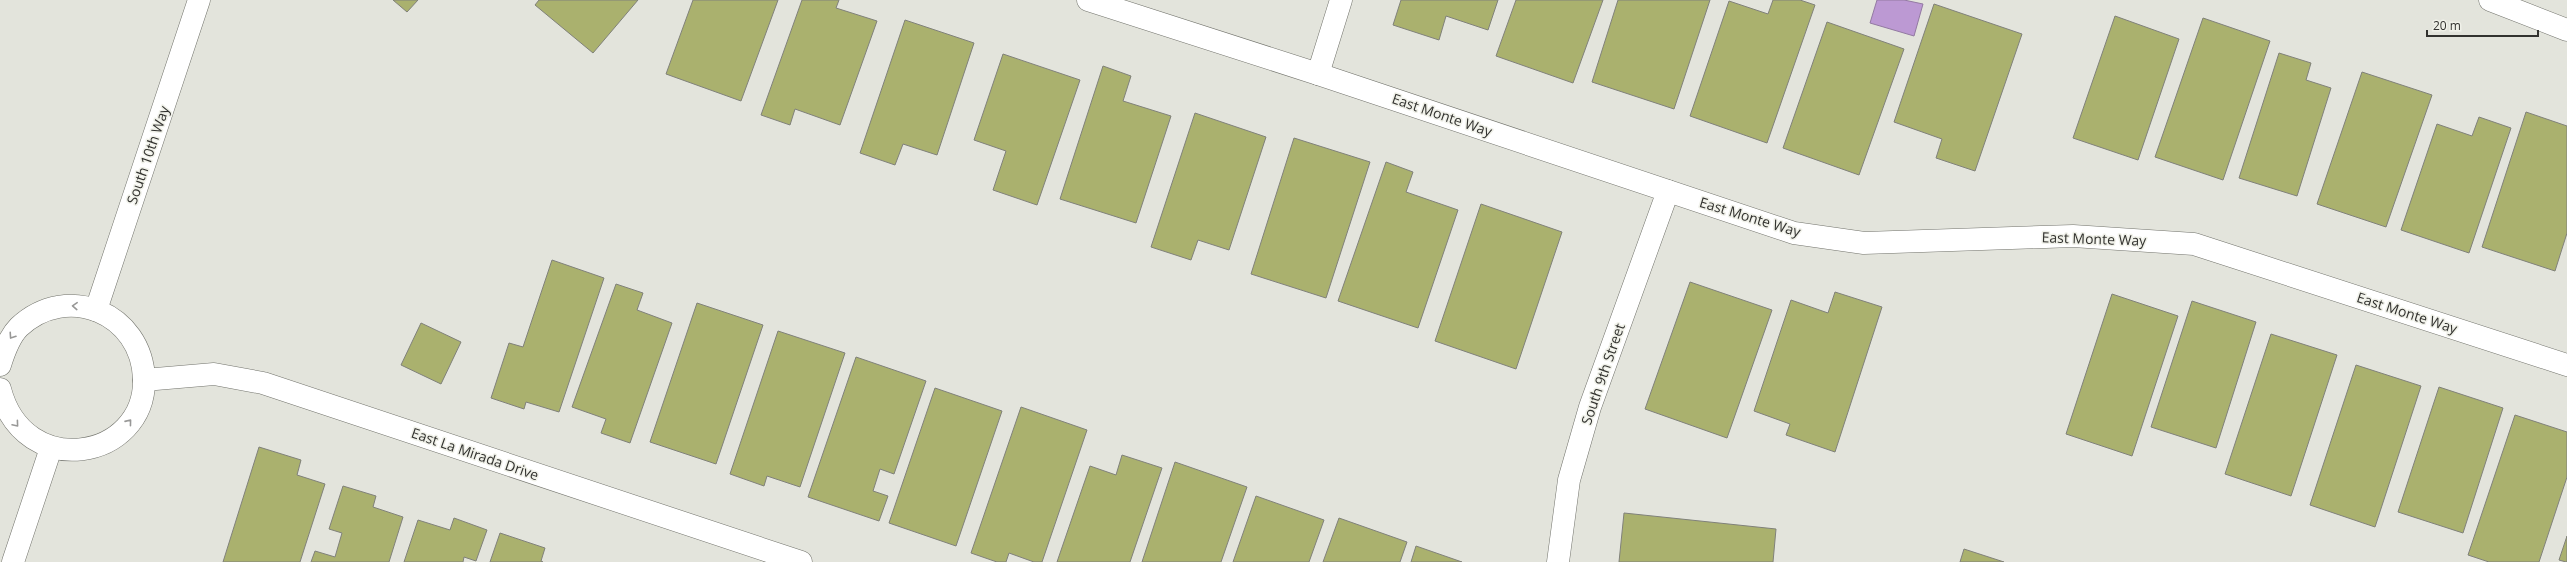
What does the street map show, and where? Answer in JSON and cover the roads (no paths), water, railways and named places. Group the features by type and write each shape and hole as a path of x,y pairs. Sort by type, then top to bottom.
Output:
{"street":[{"name":"South 10th Way","path":"96,310 199,0"},
{"name":"East Monte Way","path":"1088,0 1318,74 1794,233 1864,243 2073,236 2194,244 2567,365"},
{"path":"1318,74 1341,0"},
{"path":"2490,0 2567,30"},
{"name":"South 9th Street","path":"1558,562 1569,480 1590,407 1668,191"},
{"path":"0,365 6,346 18,328 35,315 61,306 75,305 96,310 112,318 126,330 140,356 144,380 140,402 130,421 114,436 95,447 73,451 51,448 32,439 16,425 5,407 0,389"},
{"name":"East La Mirada Drive","path":"144,380 214,374 263,383 801,562"},
{"path":"14,562 51,448"}]}
